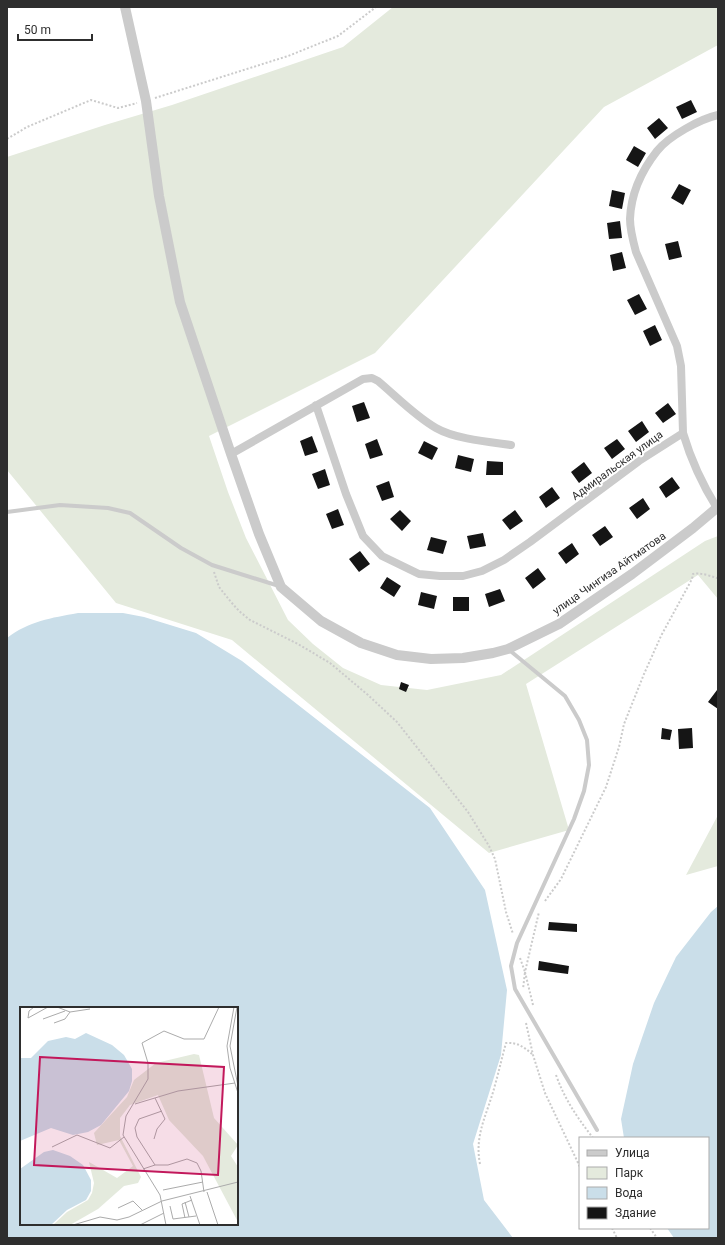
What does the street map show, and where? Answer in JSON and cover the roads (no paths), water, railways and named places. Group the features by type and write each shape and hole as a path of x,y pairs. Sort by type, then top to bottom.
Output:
{"street":[{"path":"125,7 146,101 159,196 180,302 259,534 281,587"},
{"path":"718,115 710,117 684,130 658,150 642,176 633,197 630,219 632,237 636,252 677,346 681,366 683,433 689,455 704,486 718,508"},
{"path":"231,454 363,379 372,378 378,381 419,416 437,429 462,437 511,445"},
{"name":"Адмиральская улица","path":"316,405 346,494 363,536 382,556 419,574 440,576 464,576 482,571 504,560 639,461 683,433"},
{"name":"улица Чингиза Айтматова","path":"281,587 321,621 361,643 397,655 431,659 463,658 493,653 508,649 559,624 632,574 718,508"}],"lane":[{"path":"7,512 60,505 108,508 130,513 181,548 212,565 281,587"},
{"path":"508,649 566,696 579,720 587,740 589,765 584,791 574,819 517,943 511,966 515,989 597,1130"}],"water":[{"path":"78,613 123,613 144,617 196,633 242,661 430,808 485,890 507,990 501,1055 473,1144 484,1200 513,1238 7,1238 7,638 15,632 32,624"},
{"path":"718,906 718,1238 674,1238 668,1229 709,1229 709,1137 624,1137 621,1119 633,1064 654,1003 676,957 711,912"}]}
